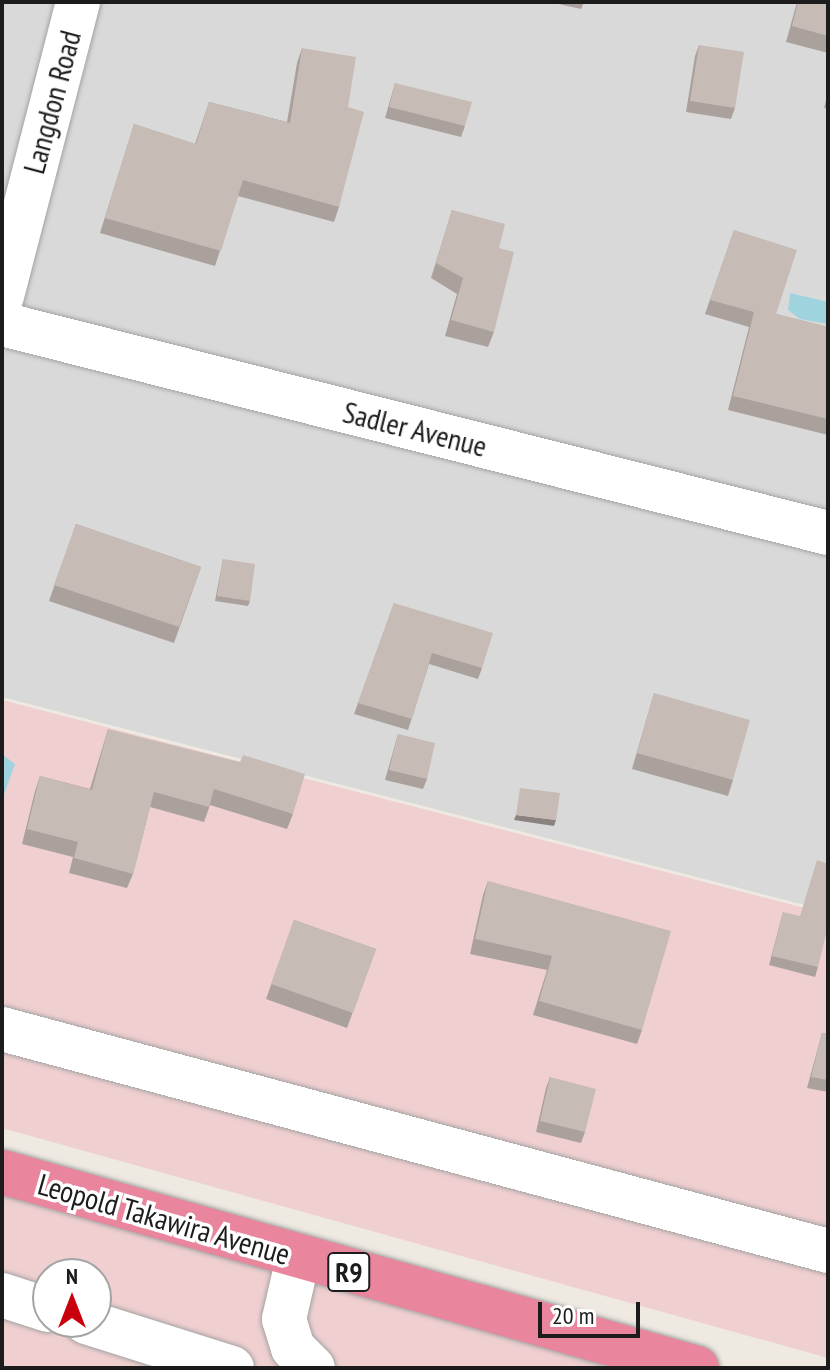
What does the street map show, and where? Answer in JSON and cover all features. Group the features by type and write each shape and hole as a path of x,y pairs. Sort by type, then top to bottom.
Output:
{"highway":[{"name":"Leopold Takawira Avenue","path":"2,1172 298,1258 697,1368"}],"street":[{"name":"Langdon Road","path":"2,296 78,2"},
{"name":"Sadler Avenue","path":"2,324 828,533"},
{"path":"2,1029 828,1251"},
{"path":"298,1258 284,1319 293,1348 313,1368"},
{"path":"2,1295 32,1305"},
{"path":"112,1330 232,1368"}],"shaded area":[{"path":"2,2 828,2 828,911 2,697"},
{"path":"2,700 828,914 828,1358 2,1128"},
{"path":"2,1192 605,1353 601,1368 2,1368"}],"water":[{"path":"790,293 828,302 828,324 800,319 788,310"},
{"path":"2,756 15,764 2,800"}],"building":[{"path":"798,2 828,2 828,36 792,26"},
{"path":"699,45 744,52 735,108 690,101"},
{"path":"302,48 356,57 348,107 364,112 339,207 243,180 221,251 105,218 134,124 196,144 209,102 290,123"},
{"path":"395,83 472,102 465,126 389,107"},
{"path":"452,210 505,224 499,248 514,252 494,332 451,320 463,278 436,263"},
{"path":"734,230 797,250 776,314 828,327 828,419 733,396 754,312 710,300"},
{"path":"76,524 201,567 179,627 54,585"},
{"path":"223,559 255,564 250,601 217,596"},
{"path":"394,603 493,633 482,668 432,653 412,719 358,703"},
{"path":"654,693 750,720 733,780 637,753"},
{"path":"108,729 240,762 243,755 305,774 293,814 214,789 209,807 154,792 133,874 74,858 78,842 27,829 40,776 92,790"},
{"path":"398,734 435,743 427,779 389,770"},
{"path":"520,788 560,793 556,820 516,815"},
{"path":"817,860 828,864 828,926 818,967 772,956 783,912 800,916"},
{"path":"488,881 671,931 642,1030 539,1001 552,956 475,939"},
{"path":"294,920 376,949 353,1013 271,984"},
{"path":"822,1033 828,1034 828,1080 811,1077"},
{"path":"550,1077 596,1089 585,1132 540,1121"}]}
